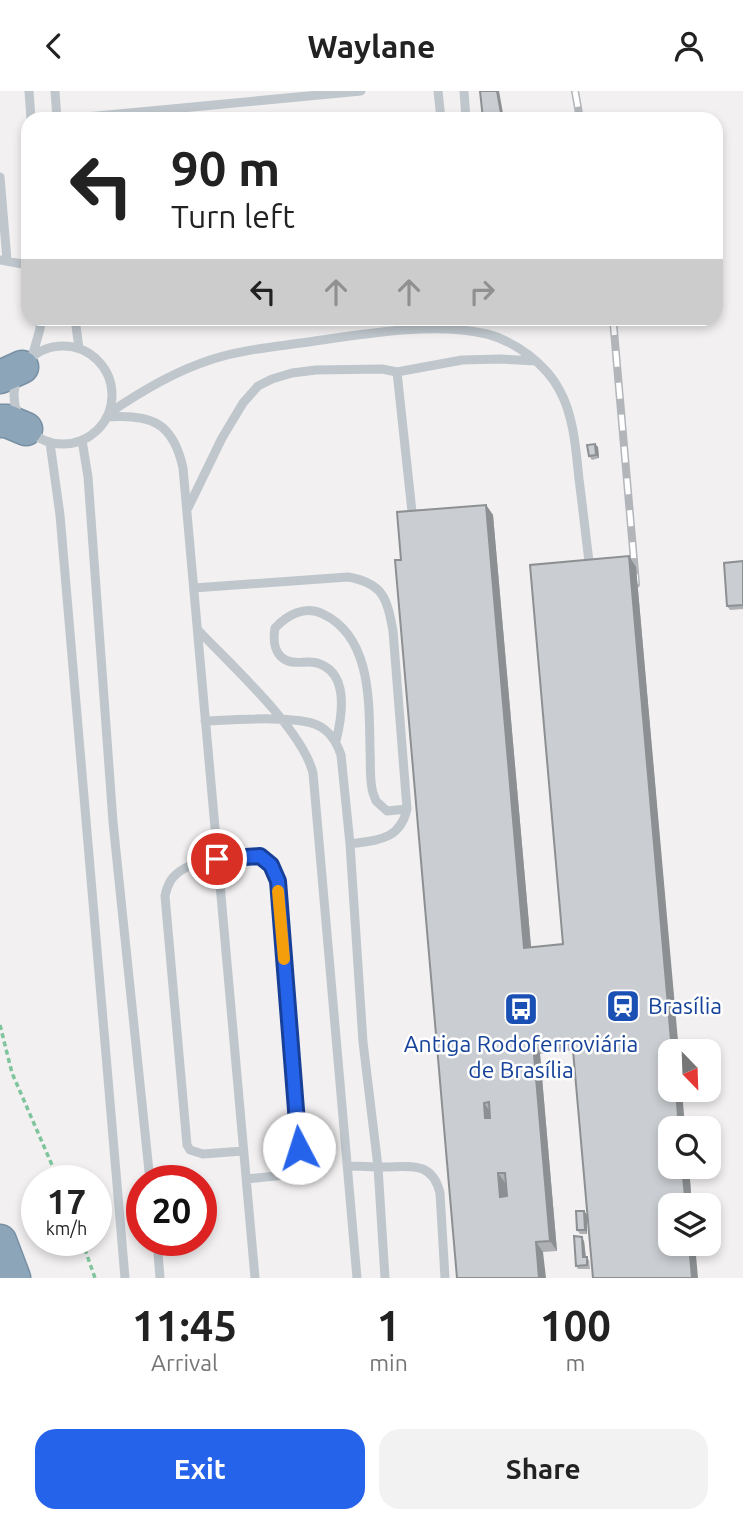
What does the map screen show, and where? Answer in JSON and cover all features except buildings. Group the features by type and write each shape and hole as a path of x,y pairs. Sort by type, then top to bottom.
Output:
{"highway":[{"path":"0,1241 14,1278"}],"lane":[{"path":"29,91 30,112"},
{"path":"55,91 56,112"},
{"path":"139,112 361,91"},
{"path":"438,91 440,112"},
{"path":"464,91 466,112"},
{"path":"0,177 3,260 21,264"},
{"path":"40,326 18,367 15,405 61,515 125,1278"},
{"path":"76,326 79,348"},
{"path":"25,431 64,444 82,440 96,430 108,415 155,384 213,359 242,352 332,338 417,330 488,334 512,344 536,361 560,390 575,439 591,577"},
{"path":"18,367 48,348 79,348 101,363 108,374 112,387 108,415"},
{"path":"188,510 222,438 243,403 258,386 272,379 316,370 382,369 397,372 463,360 536,361"},
{"path":"397,372 415,536"},
{"path":"108,415 147,418 164,428 172,436 179,450 183,468 255,1278"},
{"path":"82,440 88,477 113,822 148,1165"},
{"path":"194,588 348,577 374,585 387,603 393,631 407,809 404,823 395,833 376,840 350,844"},
{"path":"336,741 340,724 340,689 335,674 310,661 288,661 280,656 274,642 275,628 289,616 300,612 320,612 330,617 352,639 366,675 373,793 376,801 387,811 407,809"},
{"path":"198,630 281,719 306,753 313,773 357,1278"},
{"path":"205,721 281,719 317,724 336,741 341,755 350,844 363,1042 378,1167 385,1278"},
{"path":"243,1151 196,1153 190,1150 186,1139 165,896 169,882 177,873 188,867 217,859 260,856 271,865 278,881 300,1165 295,1174 288,1176 246,1179"},
{"path":"349,1166 415,1166 427,1171 437,1180 445,1278"},
{"path":"158,1256 160,1278"}],"path":[{"path":"0,1025 12,1073 52,1165"},
{"path":"87,1256 95,1278"}],"railway":[{"path":"575,91 579,112"},
{"path":"614,326 636,584"}],"slow traffic":[{"path":"278,891 284,959"}],"place":[{"name":"Brasília","path":"623,1006"},
{"name":"Antiga Rodoferroviária de Brasília","path":"521,1009"}],"route":[{"path":"217,859 260,856 271,865 278,881 299,1148"}]}
